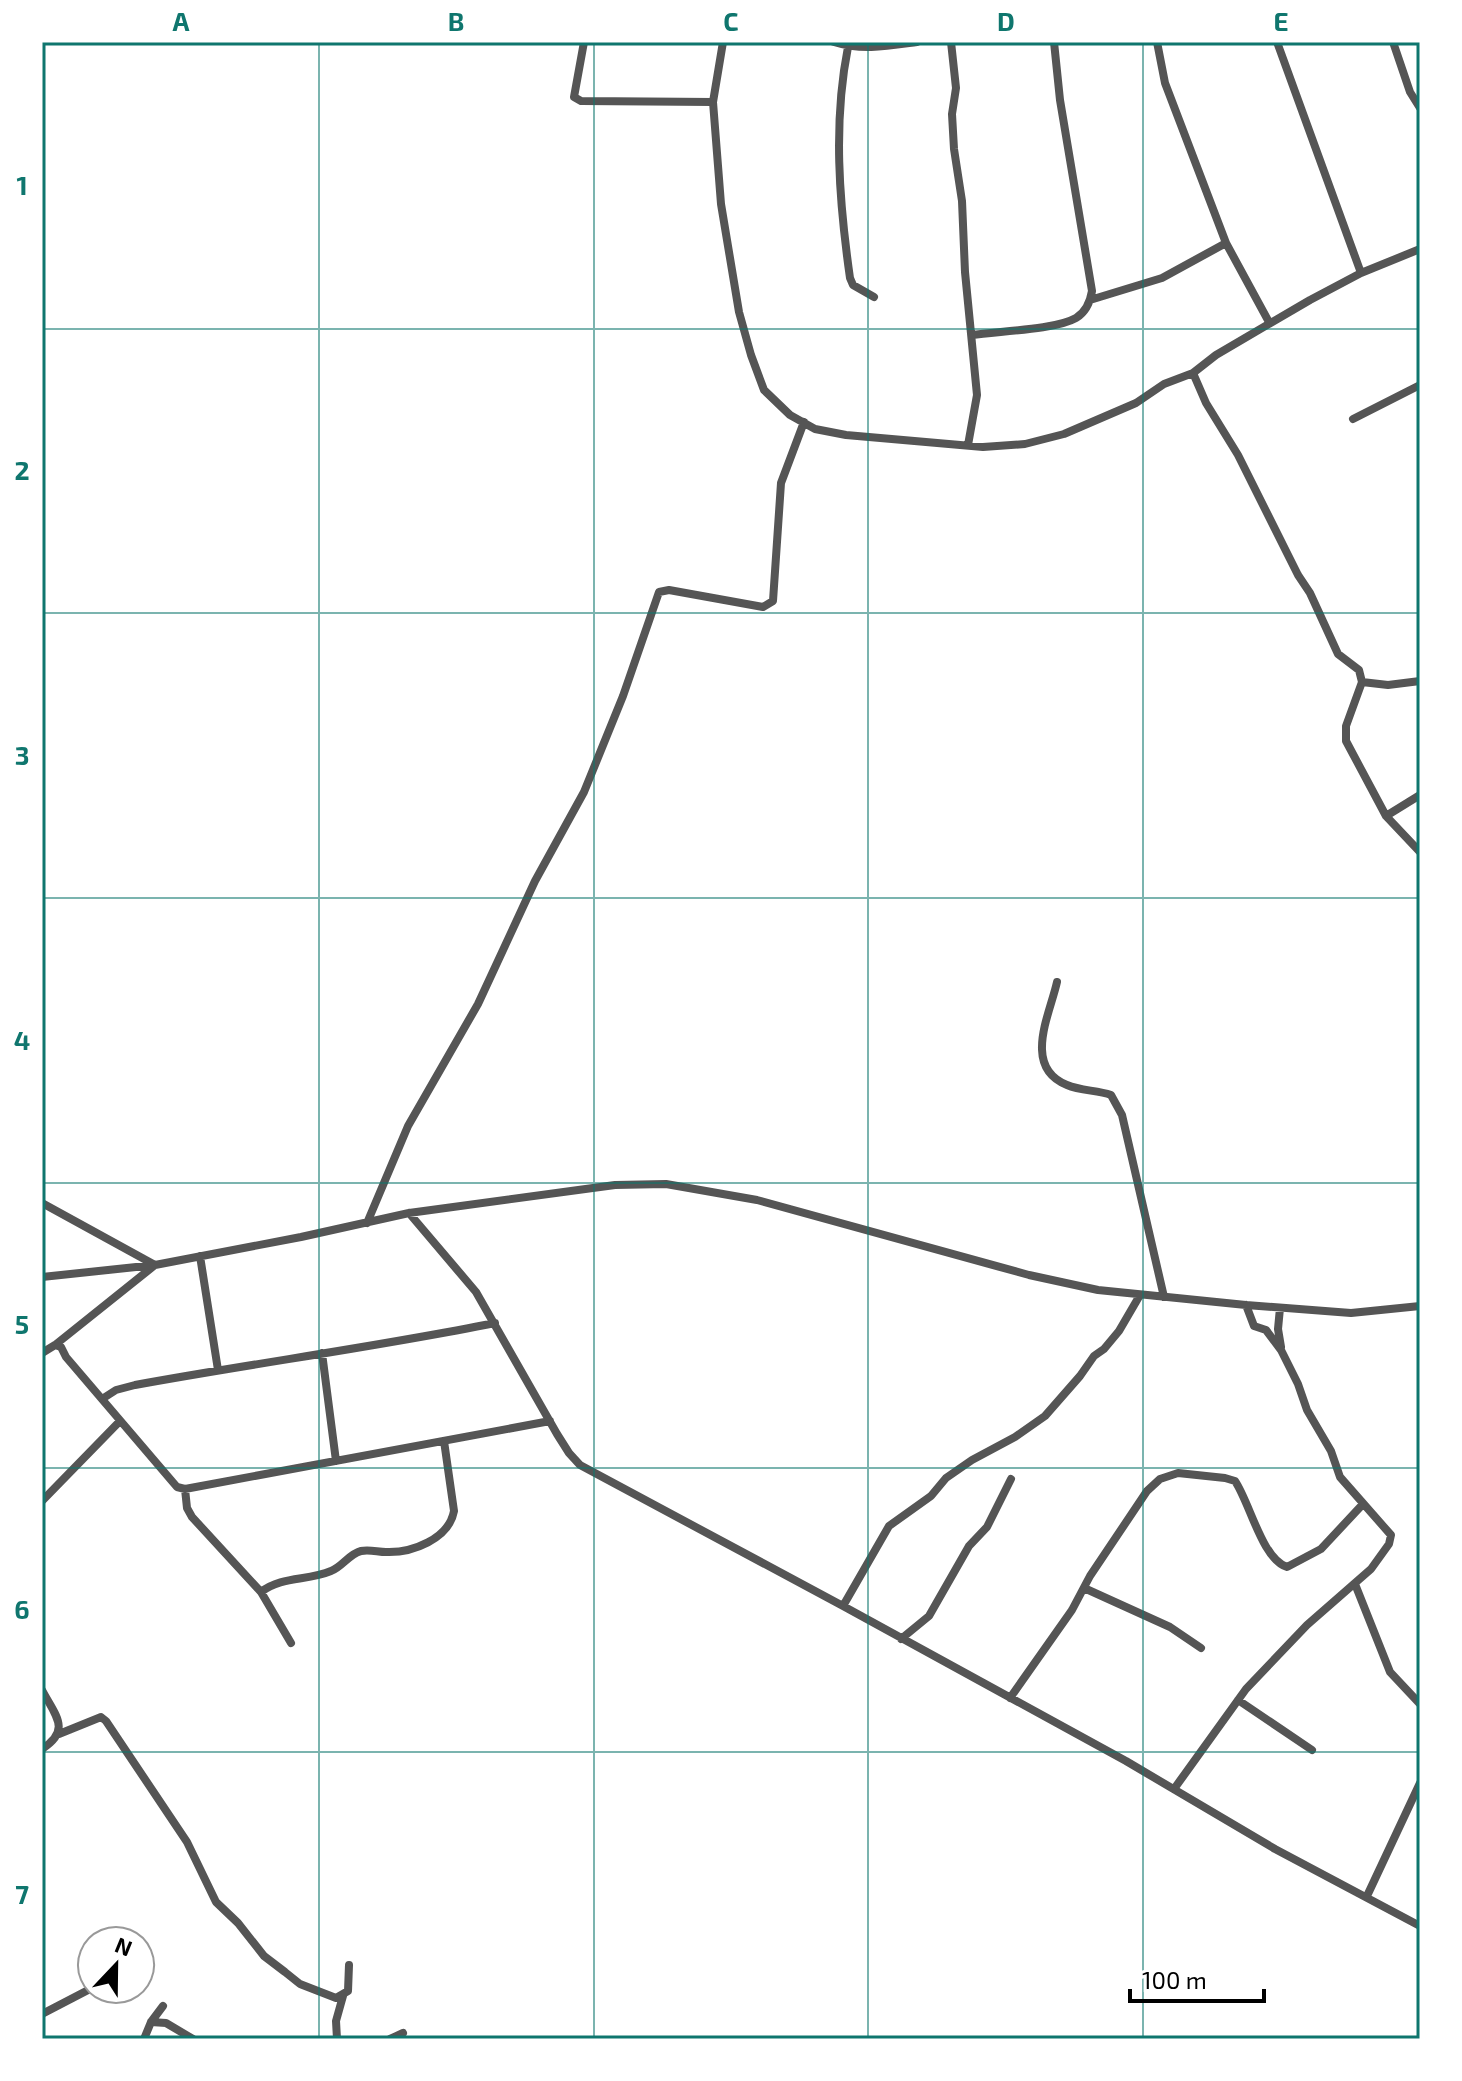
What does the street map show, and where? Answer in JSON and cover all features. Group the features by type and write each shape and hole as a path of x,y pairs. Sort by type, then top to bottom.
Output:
{"street":[{"path":"584,42 576,99 713,102"},
{"path":"723,42 713,102 721,204 739,312 764,390 790,415 815,429 846,435 968,445 1025,444 1064,434 1136,403 1164,384 1193,373 1269,322 1361,273 1420,249"},
{"path":"834,42 848,47 870,48 917,42"},
{"path":"951,42 956,88 952,114 954,149 962,201 965,272 977,395 968,445"},
{"path":"972,335 1067,322 1082,314 1090,300 1092,291 1060,100 1054,42"},
{"path":"1157,42 1165,83 1226,243 1269,322"},
{"path":"1277,42 1361,273"},
{"path":"1393,42 1410,92 1420,108"},
{"path":"848,47 840,100 841,215 850,278 853,285 874,297"},
{"path":"1090,300 1162,278 1226,243"},
{"path":"1193,373 1206,403 1229,439 1310,593 1338,654 1357,668 1362,682 1345,737 1386,816 1420,852"},
{"path":"1353,419 1420,385"},
{"path":"367,1223 408,1126 478,1004 535,881 584,792 623,696 659,592 669,590 763,607 773,601 781,483 804,422"},
{"path":"1362,682 1388,685 1420,681"},
{"path":"1386,816 1420,795"},
{"path":"1057,982 1041,1035 1045,1063 1049,1072 1065,1084 1111,1095 1118,1105 1164,1297"},
{"path":"42,1277 155,1265 409,1213 615,1185 666,1184 757,1200 1029,1275 1098,1290 1351,1313 1420,1306"},
{"path":"42,1203 155,1265"},
{"path":"409,1213 459,1269 495,1323 569,1453 580,1465 843,1606 1174,1789 1275,1849 1420,1926"},
{"path":"200,1256 218,1370"},
{"path":"42,1353 155,1265"},
{"path":"843,1606 889,1526 931,1496 946,1478 1045,1416 1094,1356 1119,1331 1140,1295"},
{"path":"1174,1789 1238,1700 1307,1625 1381,1557 1391,1535 1340,1477 1331,1451 1307,1410 1281,1350 1266,1330 1254,1326 1246,1305"},
{"path":"1280,1308 1278,1329 1281,1350"},
{"path":"102,1399 116,1390 135,1385 495,1323"},
{"path":"55,1345 61,1347 66,1357 177,1487 185,1489 550,1421"},
{"path":"322,1353 336,1461"},
{"path":"42,1501 120,1421"},
{"path":"261,1592 281,1580 329,1572 353,1554 364,1550 396,1552 417,1546 446,1531 454,1511 444,1441"},
{"path":"1010,1698 1072,1610 1147,1491 1160,1479 1178,1473 1235,1481 1270,1555 1278,1564 1287,1567 1321,1549 1363,1504"},
{"path":"901,1639 929,1616 969,1546 987,1527 1011,1479"},
{"path":"185,1489 187,1508 192,1517 261,1592 291,1643"},
{"path":"1355,1584 1390,1672 1420,1704"},
{"path":"1084,1588 1170,1627 1201,1648"},
{"path":"42,1690 60,1726 59,1734"},
{"path":"1238,1700 1312,1750"},
{"path":"42,1749 59,1734 101,1717 187,1842 216,1902 238,1923 264,1956 300,1984 336,1998 348,1991 349,1965"},
{"path":"1367,1896 1420,1783"},
{"path":"1410,1801 1420,1807"},
{"path":"42,2014 76,1996"},
{"path":"337,2039 336,2021 343,1996"},
{"path":"144,2039 151,2022 163,2006"},
{"path":"151,2022 166,2023 193,2039"},
{"path":"390,2039 403,2033"}]}
